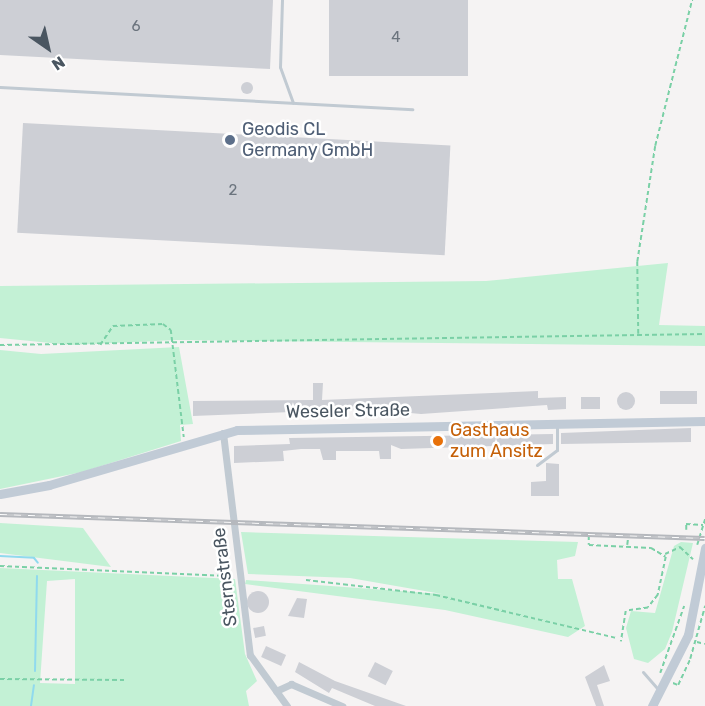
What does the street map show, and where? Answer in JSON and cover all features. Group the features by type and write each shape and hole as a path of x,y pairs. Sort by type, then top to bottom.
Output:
{"main road":[{"name":"Weseler Straße","path":"0,494 185,447 223,433 557,423 705,422"},
{"path":"652,706 669,681 688,635 705,548"}],"street":[{"name":"Sternstraße","path":"223,433 250,655 287,706"},
{"path":"276,691 291,684 342,706"},
{"path":"318,696 319,706"}],"lane":[{"path":"282,0 280,67 293,103"},
{"path":"0,87 412,109"},
{"path":"537,465 556,450 557,423"},
{"path":"643,672 662,692"}],"path":[{"path":"637,335 637,262 655,146 692,0"},
{"path":"100,345 113,326 163,324 171,330 185,447"},
{"path":"0,345 705,334"},
{"path":"693,569 705,519"},
{"path":"686,530 686,524 703,525"},
{"path":"589,536 589,544 627,546 665,554 680,547 694,559"},
{"path":"627,546 628,537"},
{"path":"621,642 626,611 648,608 658,595 665,554"},
{"path":"0,566 240,576"},
{"path":"306,580 436,595 617,638"},
{"path":"685,603 658,668 669,681 678,685 696,642 705,606"},
{"path":"696,642 705,644"},
{"path":"0,679 124,680"}],"green space":[{"path":"668,263 659,325 705,326 705,346 177,340 71,345 0,338 0,286 486,281"},
{"path":"179,347 193,424 180,425 181,441 82,472 0,489 0,350 41,354"},
{"path":"0,523 83,528 111,567 0,553"},
{"path":"241,532 578,542 575,556 557,560 558,579 572,579 585,626 568,637 445,610 245,584 246,580 442,594 350,578 248,574"},
{"path":"681,542 693,543 672,632 665,649 648,663 634,659 626,628 631,611 655,613 674,546"},
{"path":"0,568 235,579 245,654 257,681 246,691 249,706 0,706","holes":["75,579 75,684 40,683 47,581"]}],"building":[{"path":"0,0 273,0 270,69 0,55"},
{"path":"329,0 468,0 468,76 329,76"},
{"path":"249,82 253,88 249,94 245,94 241,86"},
{"path":"23,123 450,145 445,255 17,233"},
{"path":"313,383 323,383 322,400 538,391 538,398 566,397 566,409 548,410 547,405 421,414 367,409 193,416 193,401 313,400"},
{"path":"660,391 697,391 697,404 660,404"},
{"path":"626,392 634,397 635,401 630,409 626,410 618,405 617,401 622,393"},
{"path":"581,397 600,397 600,409 581,409"},
{"path":"691,428 691,442 561,444 561,433"},
{"path":"553,434 553,444 401,449 391,445 391,459 380,459 379,451 336,451 336,460 323,460 320,449 301,449 283,451 284,461 234,463 234,446 290,444 289,438"},
{"path":"546,463 559,464 559,496 531,496 531,482 546,481"},
{"path":"258,591 268,598 269,602 262,612 258,613 248,606 247,602 254,592"},
{"path":"297,598 307,599 304,618 288,616"},
{"path":"264,626 266,636 255,638 253,628"},
{"path":"266,646 286,655 281,666 261,657"},
{"path":"299,662 335,681 406,706 375,706 332,688 329,693 295,672"},
{"path":"375,662 393,671 386,685 368,676"},
{"path":"604,665 610,681 597,685 604,706 596,706 585,677"}],"waterway":[{"path":"0,556 34,558 38,563"},
{"path":"35,671 37,576"},
{"path":"31,706 34,685"}],"railway":[{"path":"0,514 705,538"}],"place":[{"name":"Geodis CL Germany GmbH","path":"230,140"},
{"name":"Gasthaus zum Ansitz","path":"438,441"}]}
